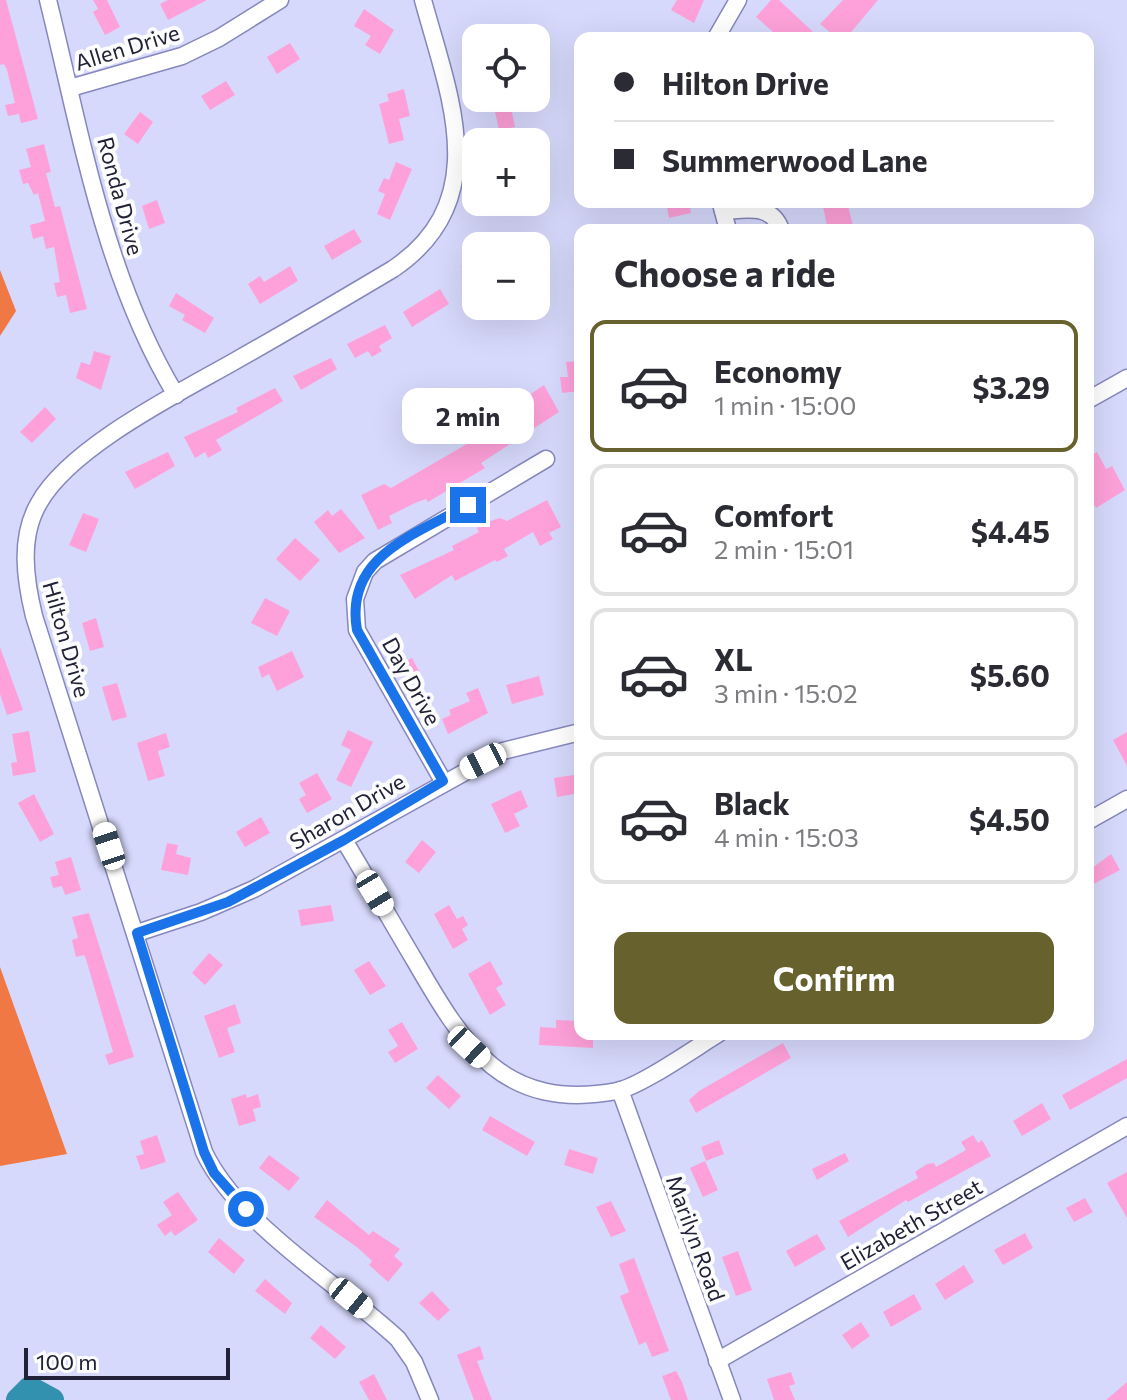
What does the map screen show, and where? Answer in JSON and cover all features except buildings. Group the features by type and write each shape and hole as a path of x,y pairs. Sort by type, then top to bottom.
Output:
{"street":[{"name":"Ronda Drive","path":"48,0 124,289 152,355 176,395"},
{"name":"Allen Drive","path":"70,88 182,56 219,38 280,0"},
{"name":"Hilton Drive","path":"423,0 457,137 455,185 435,230 409,259 176,395 69,466 37,505 27,543 27,587 204,1152 214,1173 246,1209 398,1339 414,1362 430,1400"},
{"path":"719,32 738,0"},
{"path":"742,208 764,210 779,224"},
{"path":"1094,397 1127,378"},
{"name":"Day Drive","path":"443,781 357,630 355,599 365,572 375,561 546,459"},
{"name":"Sharon Drive","path":"137,933 228,902 344,840 443,781 503,751 574,733"},
{"path":"1094,818 1127,799"},
{"path":"344,840 452,1026 484,1061 533,1089 559,1093 620,1090 708,1040"},
{"name":"Marilyn Road","path":"620,1090 732,1400"},
{"name":"Elizabeth Street","path":"717,1361 1127,1126"}],"shaded area":[{"path":"0,270 16,311 0,336"},
{"path":"0,967 67,1154 0,1166"}],"waterway":[{"path":"18,1400 30,1388 52,1400"}],"route":[{"path":"246,1209 214,1173 204,1152 137,933 228,902 344,840 443,781 357,630 355,599 365,572 375,561 468,505"}]}
